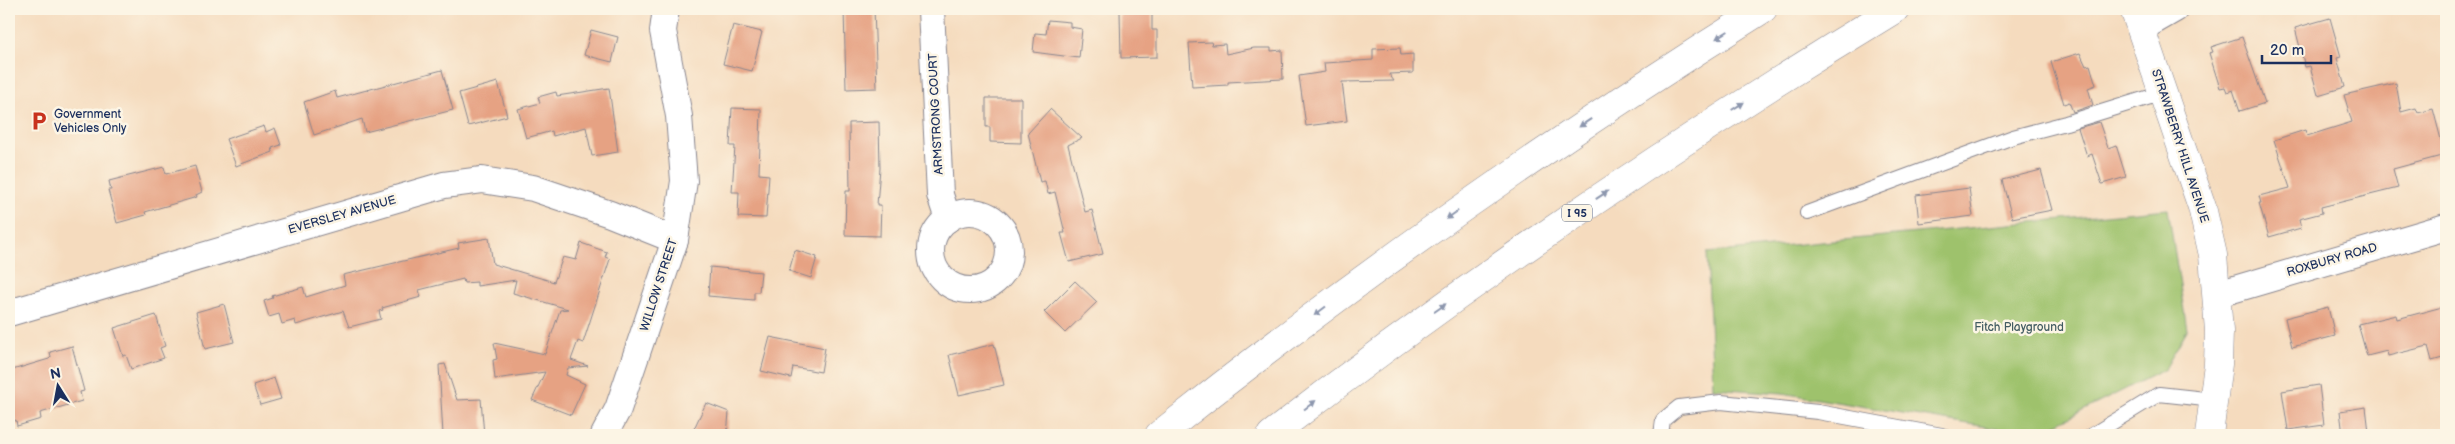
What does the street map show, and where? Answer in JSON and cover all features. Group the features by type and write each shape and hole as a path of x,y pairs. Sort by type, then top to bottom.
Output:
{"main road":[{"path":"1159,435 1324,308 1456,212 1593,118 1763,9"},
{"name":"I 95","path":"1271,435 1433,313 1566,220 1702,129 1895,9"},
{"name":"STRAWBERRY HILL AVENUE","path":"2138,18 2202,208 2214,255 2218,294 2219,347 2209,435"}],"street":[{"name":"WILLOW STREET","path":"604,435 618,409 675,240 684,181 679,116 663,30 666,9"},
{"name":"ARMSTRONG COURT","path":"931,9 940,195 948,219"},
{"path":"2138,18 2174,9"},
{"name":"EVERSLEY AVENUE","path":"9,313 444,185 482,180 533,188 610,214 675,240"},
{"name":"ROXBURY ROAD","path":"2218,294 2446,227"}],"lane":[{"path":"1807,213 2014,137 2163,93"},
{"path":"2092,435 2159,394 2214,400"},
{"path":"1661,435 1663,420 1679,407 1721,402 1818,412 1942,435"}],"green space":[{"name":"Fitch Playground","path":"2168,209 2187,330 2165,369 2035,435 1782,393 1713,388 1707,253"}],"building":[{"path":"844,9 874,9 877,88 846,89"},
{"path":"1152,10 1152,30 1157,30 1157,57 1121,58 1120,11"},
{"path":"2330,18 2341,57 2337,58 2345,87 2318,95 2310,66 2305,67 2295,28"},
{"path":"1048,20 1070,22 1070,27 1082,29 1079,58 1033,52 1035,33 1046,34"},
{"path":"733,25 762,32 752,71 723,64"},
{"path":"591,30 618,37 612,62 584,55"},
{"path":"2242,37 2265,103 2240,111 2233,90 2227,92 2225,87 2220,88 2209,53 2213,52 2211,47"},
{"path":"1211,42 1212,45 1225,44 1226,54 1254,48 1271,48 1271,51 1282,50 1283,79 1228,82 1228,85 1192,87 1189,43"},
{"path":"1400,48 1401,55 1413,54 1413,73 1389,74 1394,81 1342,82 1347,121 1306,126 1299,76 1325,72 1324,63 1373,60 1373,49"},
{"path":"2080,53 2086,66 2090,65 2096,85 2088,88 2093,105 2073,112 2069,102 2064,104 2051,62"},
{"path":"442,70 453,110 365,132 362,119 314,135 304,102 335,91 337,98"},
{"path":"498,82 507,116 468,126 459,93"},
{"path":"2396,83 2401,112 2416,108 2418,113 2433,109 2445,155 2393,169 2398,188 2321,207 2322,213 2299,219 2301,228 2269,237 2259,203 2261,203 2259,196 2290,188 2274,140 2305,130 2307,136 2352,122 2344,95"},
{"path":"609,88 618,152 592,156 586,127 553,136 552,131 526,138 518,109 540,103 538,97 556,92 557,96"},
{"path":"986,98 1021,98 1021,143 990,142 990,127 986,127"},
{"path":"732,108 761,109 759,174 769,175 766,218 738,217 739,192 732,192 735,146 730,146"},
{"path":"1050,109 1082,138 1068,145 1085,212 1092,210 1103,254 1069,262 1061,233 1065,233 1055,192 1048,194 1045,181 1040,182 1028,133"},
{"path":"879,122 880,168 877,205 881,205 880,236 845,235 846,191 850,191 849,123"},
{"path":"2099,122 2108,148 2116,145 2126,177 2102,184 2092,154 2087,156 2078,128"},
{"path":"264,126 266,132 275,128 281,145 272,148 273,152 236,166 226,139"},
{"path":"195,166 202,192 196,195 197,197 145,212 146,215 117,223 108,190 111,190 109,181 164,167 166,174"},
{"path":"2041,170 2052,210 2012,218 2002,180"},
{"path":"1969,188 1973,216 1919,223 1916,195"},
{"path":"489,238 493,264 554,282 563,257 576,260 581,243 607,252 605,257 610,259 583,343 578,341 571,360 588,366 568,368 566,375 585,384 571,415 532,400 545,372 495,379 493,360 497,359 494,343 545,354 560,310 568,309 513,293 516,280 477,286 477,282 464,283 463,279 419,290 421,297 382,308 383,310 379,311 381,319 349,327 343,311 296,325 295,320 282,324 279,314 269,317 264,301 273,298 272,296 303,287 306,297 345,285 343,275 459,248 458,243"},
{"path":"795,250 817,257 811,278 789,271"},
{"path":"710,267 761,272 759,292 754,292 754,300 708,296"},
{"path":"1075,281 1097,302 1065,333 1044,312"},
{"path":"224,304 234,342 205,349 196,312"},
{"path":"2446,306 2446,357 2432,361 2428,346 2388,356 2387,351 2367,356 2358,324 2396,315 2397,319"},
{"path":"2328,307 2335,336 2292,347 2285,318"},
{"path":"156,315 165,346 160,348 164,358 131,369 126,355 123,356 114,328"},
{"path":"770,337 825,348 821,372 793,367 791,378 761,371"},
{"path":"994,344 1004,385 959,395 949,355"},
{"path":"72,346 84,391 80,392 82,401 40,413 41,419 17,426 16,420 9,423 9,371 49,359 51,357 50,352"},
{"path":"445,364 457,400 481,399 484,435 443,435 439,365"},
{"path":"274,378 281,399 260,405 253,385"},
{"path":"2319,385 2324,425 2288,430 2282,391"},
{"path":"706,403 729,412 727,435 691,435"},
{"path":"2366,407 2369,432 2343,435 2340,411"}],"place":[{"name":"Government Vehicles Only","path":"39,121"}]}
